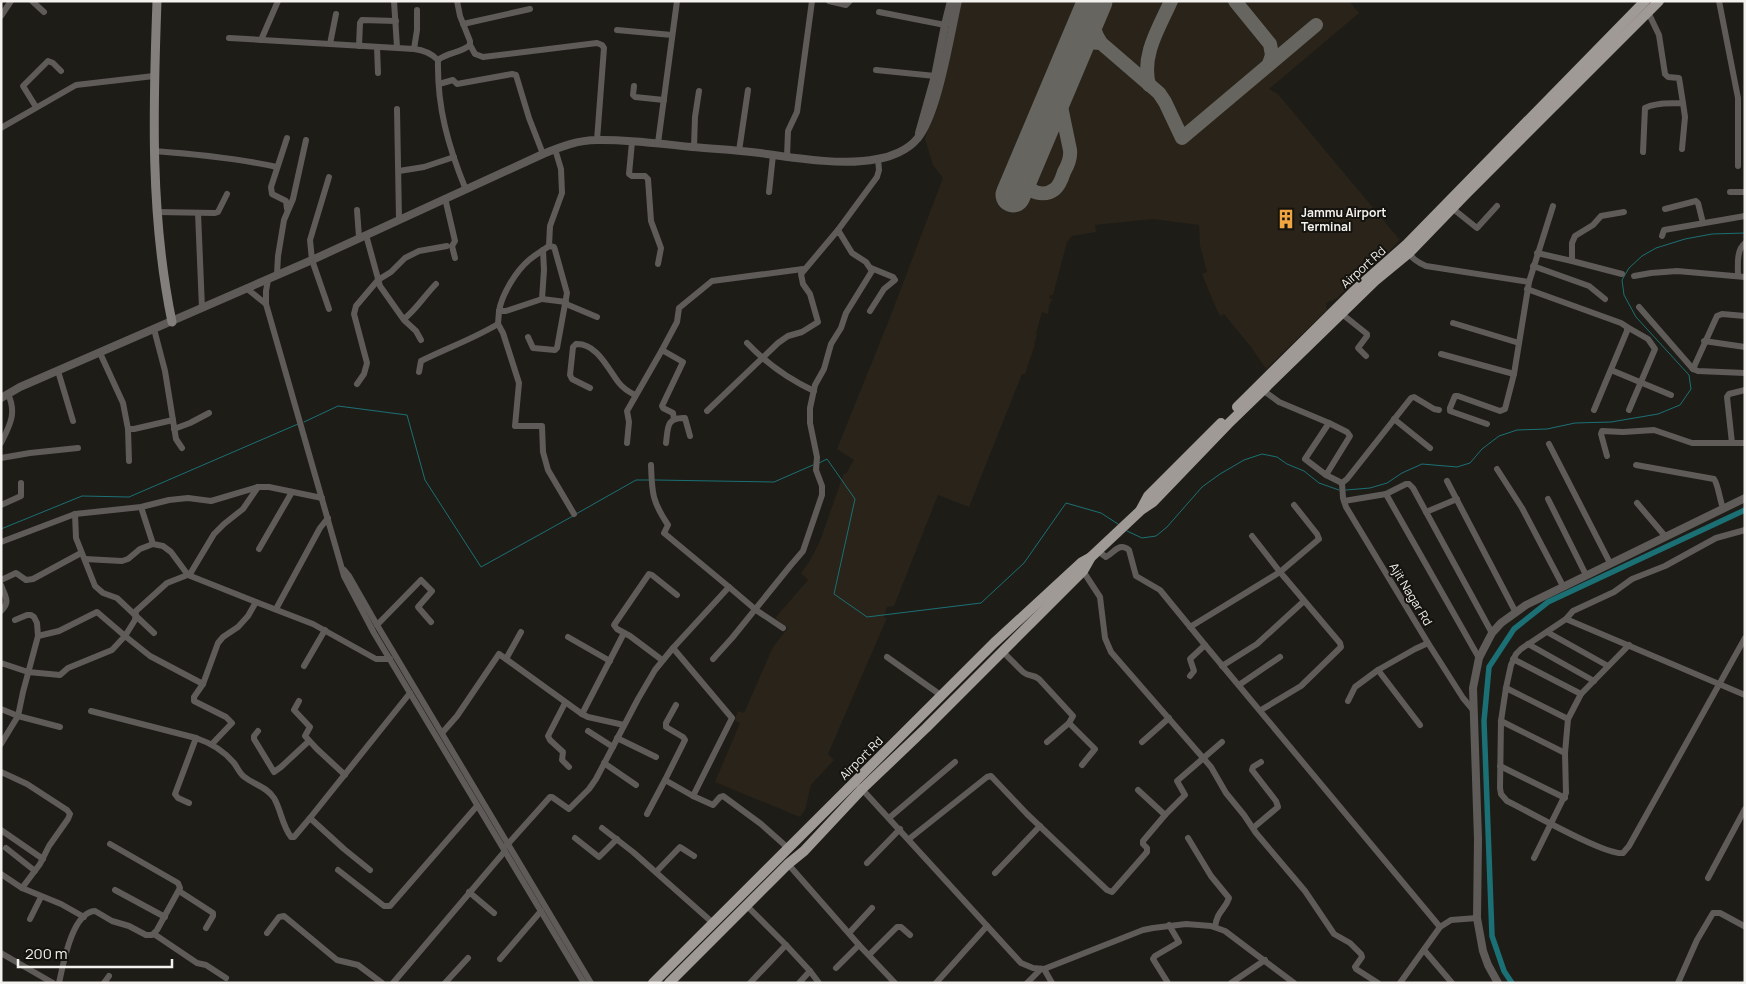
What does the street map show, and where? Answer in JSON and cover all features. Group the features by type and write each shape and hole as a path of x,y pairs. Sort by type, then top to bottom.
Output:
{"main road":[{"path":"157,1 154,76 154,152 157,212 165,290 172,322"},
{"name":"Airport Rd","path":"1139,512 1148,496 1356,289 1407,244 1540,106 1645,1"},
{"path":"669,983 788,864 804,851 859,785 926,728 1083,571 1094,554 1139,512 1153,502 1228,424 1375,281 1409,253 1659,1"},
{"name":"Airport Rd","path":"653,983 788,848 859,785 994,643 1082,562 1094,554"}],"street":[{"path":"32,1 44,12"},
{"path":"261,40 278,1"},
{"path":"394,1 397,47"},
{"path":"457,1 458,11 475,54 483,56 597,43 602,45 604,48 597,140"},
{"path":"658,143 677,1"},
{"path":"787,157 788,131 797,112 812,1"},
{"path":"829,1 846,5 850,1"},
{"path":"919,138 920,124 935,76 951,1"},
{"path":"1,443 9,428 13,410 13,404 4,396 20,387 268,280 277,274 312,260 542,154 572,143 597,140 658,143 787,157 854,161 878,159 904,149 919,138 925,128 934,103 958,1"},
{"path":"1719,1 1738,98 1738,166"},
{"path":"1,16 9,2"},
{"path":"463,24 530,9"},
{"path":"414,48 417,30 417,10"},
{"path":"878,12 945,25"},
{"path":"1648,12 1659,35 1665,74 1668,77 1679,78 1685,117 1682,149"},
{"path":"330,44 336,14"},
{"path":"359,46 360,23 362,20 396,21"},
{"path":"617,30 672,35"},
{"path":"229,38 414,48 430,53 438,60 443,123 466,190"},
{"path":"438,60 445,55 470,45"},
{"path":"377,47 378,73"},
{"path":"36,107 23,86 48,61 61,71"},
{"path":"876,70 935,76"},
{"path":"439,84 453,80 457,84 512,74 516,75 542,154"},
{"path":"1,128 76,85 154,76"},
{"path":"634,86 633,95 635,97 664,100"},
{"path":"739,151 748,90"},
{"path":"694,147 695,117 700,91"},
{"path":"1643,152 1645,108 1652,105 1684,103"},
{"path":"397,109 399,219"},
{"path":"277,274 278,256 287,210 286,200 271,192 287,138"},
{"path":"287,210 293,199 306,140"},
{"path":"632,142 629,174 648,178 651,221 661,248 658,264"},
{"path":"542,299 546,248 550,226 562,192 561,169 556,149"},
{"path":"154,152 200,154 277,167"},
{"path":"769,192 773,155"},
{"path":"398,171 424,167 454,156"},
{"path":"707,411 762,358 788,336 802,332 818,322 810,294 801,280 801,274 820,253 877,177 880,170 878,159"},
{"path":"328,177 310,237 312,260 329,309"},
{"path":"1730,192 1745,192"},
{"path":"157,212 218,212 227,194"},
{"path":"445,198 455,241 452,246 455,258"},
{"path":"1665,209 1696,201 1704,223"},
{"path":"1452,208 1478,228 1497,206"},
{"path":"1487,424 1450,411 1450,408 1454,398 1458,396 1500,411 1504,410 1514,374 1528,285 1553,206"},
{"path":"358,210 362,236 382,290 404,319 416,330 421,340"},
{"path":"1572,262 1572,243 1575,236 1594,225 1601,216 1624,212"},
{"path":"198,213 202,308"},
{"path":"1662,236 1663,231 1745,216"},
{"path":"838,230 852,253 866,262 871,268 895,280 884,289 870,311"},
{"path":"1634,276 1661,271 1677,271 1741,277 1739,253 1741,246 1745,243"},
{"path":"357,384 364,374 367,362 354,309 378,280 409,255 448,246"},
{"path":"528,337 534,348 556,349 566,303 566,287 554,247 546,248 530,260 520,271 503,296 498,324 503,333 520,383 515,426 542,426 542,448 548,470 574,514"},
{"path":"1409,253 1416,261 1426,266 1528,285 1621,323 1648,338 1655,349 1629,410"},
{"path":"1537,253 1622,274"},
{"path":"1533,266 1589,286 1605,299"},
{"path":"713,659 803,552 822,495 822,486 816,470 817,457 809,417 816,382 824,369 832,344 840,330 846,313 871,273 871,268"},
{"path":"627,443 630,422 627,412 634,396 662,350 682,305 712,281 803,270"},
{"path":"268,280 266,304 344,570 344,576 385,660 410,693 477,806 506,848 591,983"},
{"path":"404,319 436,284"},
{"path":"246,288 266,304"},
{"path":"499,311 506,311 542,299 566,303 597,317"},
{"path":"1639,307 1692,369 1745,373"},
{"path":"1342,314 1367,334 1358,348 1366,356"},
{"path":"1692,369 1713,321 1719,314 1745,316"},
{"path":"1453,323 1519,343"},
{"path":"419,372 421,361 447,348 464,343 498,324"},
{"path":"1594,410 1627,332 1627,326"},
{"path":"154,329 165,371 176,439 182,448"},
{"path":"1704,341 1745,347"},
{"path":"747,343 762,358 790,380 814,391"},
{"path":"590,388 572,379 570,375 573,347 576,344 582,344 599,355 620,383 634,396"},
{"path":"662,350 683,362 662,406 673,413 674,419"},
{"path":"100,353 123,403 128,429 129,461"},
{"path":"1441,354 1514,374"},
{"path":"1611,370 1671,395"},
{"path":"58,371 73,422"},
{"path":"1732,443 1728,397 1729,394 1745,390"},
{"path":"1264,391 1279,402 1329,423 1347,432 1350,436 1326,475"},
{"path":"1329,423 1305,459 1326,475 1342,484 1412,397 1439,410"},
{"path":"174,429 209,413"},
{"path":"666,443 668,426 671,420 674,419 686,418 690,436"},
{"path":"1394,419 1430,448"},
{"path":"128,429 173,420"},
{"path":"1607,456 1600,434 1602,431 1654,430 1692,443 1745,443"},
{"path":"1549,444 1610,563"},
{"path":"1,458 78,448"},
{"path":"651,465 652,493 657,507 668,525 664,533 756,610 783,628"},
{"path":"1636,465 1714,479 1717,483 1723,508"},
{"path":"1497,470 1522,508 1563,586"},
{"path":"1447,481 1515,611"},
{"path":"1,505 21,496 22,483"},
{"name":"Ajit Nagar Rd","path":"1342,484 1343,499 1428,643 1463,698 1474,711"},
{"path":"1343,499 1386,494 1409,484 1413,488 1492,634"},
{"path":"1,542 74,514 141,507 169,500 188,498 211,501 258,487 269,487 322,498"},
{"path":"1,663 28,672 60,675 68,668 112,650 125,636 135,620 135,614 146,601 167,583 188,575 214,534 243,510 258,487"},
{"path":"259,549 292,492"},
{"path":"1386,494 1479,658"},
{"path":"1548,498 1586,575"},
{"path":"1498,983 1483,951 1477,918 1478,839 1473,688 1479,658 1501,622 1515,611 1745,498"},
{"path":"1426,512 1457,499"},
{"path":"1637,503 1665,536"},
{"path":"1190,626 1280,572 1319,538 1294,505"},
{"path":"141,507 153,544"},
{"path":"74,514 74,528 97,589 117,598 154,633"},
{"path":"276,609 320,528 328,518"},
{"path":"1745,530 1716,538 1665,566 1632,579 1614,592 1573,611 1566,619 1521,649 1513,659 1508,671 1501,721 1500,791 1502,797 1610,852 1623,853 1629,846 1745,638"},
{"path":"1252,536 1341,647 1301,686 1261,710"},
{"path":"1,580 16,574 26,580 33,579 83,556 122,561 128,559 140,549 153,544 164,546 171,552 188,575 309,622 374,658 385,660"},
{"path":"1094,554 1106,557 1122,546 1129,550 1136,576 1160,590 1440,927"},
{"path":"344,570 350,576 376,625 442,732 541,911 584,983"},
{"path":"1083,571 1100,597 1105,638 1111,652 1211,767 1226,793 1305,891 1334,934 1350,943 1361,954 1362,957 1355,967 1356,969 1378,983"},
{"path":"662,660 631,637 616,629 614,624 649,574 677,595"},
{"path":"376,625 421,580 432,591 418,607 431,622"},
{"path":"1,585 7,601 6,606 1,611"},
{"path":"393,983 550,797 568,809 589,789 638,699 662,660 729,587"},
{"path":"1222,666 1257,644 1304,601"},
{"path":"212,744 232,723 226,716 194,701 194,697 203,684 218,643 223,637 238,627 248,616 256,602"},
{"path":"38,636 59,631 97,612 150,656 203,684"},
{"path":"1,744 18,716 38,636 38,628 34,617 27,615 15,620"},
{"path":"1566,619 1745,695"},
{"path":"304,666 326,630"},
{"path":"506,659 522,632"},
{"path":"1547,632 1608,666"},
{"path":"582,714 624,634"},
{"path":"568,636 610,660"},
{"path":"1348,701 1355,687 1378,670 1428,643"},
{"path":"1528,644 1594,681"},
{"path":"1190,676 1194,670 1189,661 1205,645"},
{"path":"1534,858 1552,824 1567,789 1565,753 1568,719 1582,694 1630,646"},
{"path":"673,648 732,718 693,796"},
{"path":"1002,651 1026,674 1033,674 1039,679 1072,714 1069,723 1047,742"},
{"path":"442,732 457,716 497,656 501,655 582,714 624,725"},
{"path":"887,657 942,696"},
{"path":"1239,685 1280,657"},
{"path":"1513,659 1582,694"},
{"path":"1378,670 1420,725"},
{"path":"1506,688 1568,719"},
{"path":"91,710 212,744 230,759 244,777 264,788 272,796 283,822 291,836 294,837 410,693"},
{"path":"299,701 294,710 310,727 305,736 345,775"},
{"path":"565,703 548,736 563,752 562,761 569,767"},
{"path":"647,814 685,740 666,727 676,705"},
{"path":"1,709 18,716 60,727"},
{"path":"1142,742 1169,718"},
{"path":"1501,721 1565,753"},
{"path":"1069,723 1094,749 1082,765"},
{"path":"588,730 613,747"},
{"path":"258,731 254,736 254,740 274,772 309,741"},
{"path":"189,803 178,798 175,794 196,738"},
{"path":"617,738 656,757"},
{"path":"909,839 990,776 996,779 1040,826 1107,890 1112,892 1146,852 1147,848 1143,841 1185,795 1177,781 1222,742"},
{"path":"889,818 955,762"},
{"path":"1253,828 1278,807 1276,801 1252,770 1262,762"},
{"path":"604,764 636,784"},
{"path":"1500,766 1564,798"},
{"path":"1,772 27,784 67,810 70,814 49,846 43,859 22,888"},
{"path":"665,780 713,805 720,797 724,796 761,824 788,848"},
{"path":"859,785 1020,963 1042,969 1052,983"},
{"path":"1138,790 1165,815"},
{"path":"338,870 384,906 390,906 477,806"},
{"path":"1708,878 1745,809"},
{"path":"310,818 344,850 370,870"},
{"path":"995,873 1040,826"},
{"path":"602,828 656,872 713,923"},
{"path":"867,863 900,829"},
{"path":"1,830 43,859"},
{"path":"575,838 599,857 617,839"},
{"path":"1188,838 1211,876 1229,898 1229,902 1218,916 1215,927"},
{"path":"110,844 178,883 180,886 179,891 154,934"},
{"path":"656,872 680,847 694,856"},
{"path":"6,848 35,871"},
{"path":"788,864 895,983"},
{"path":"1,874 22,888 61,904 84,917"},
{"path":"115,890 164,917"},
{"path":"179,891 213,913 206,928"},
{"path":"469,892 494,912"},
{"path":"30,918 41,897"},
{"path":"747,906 786,945 819,983"},
{"path":"849,934 872,908"},
{"path":"59,983 70,940 84,917 90,912 96,911 112,922 129,926 146,935 154,934 197,963 204,964 226,978"},
{"path":"500,959 541,911"},
{"path":"1678,983 1696,940 1713,913 1720,913 1744,926"},
{"path":"267,933 279,917 284,916 337,960 358,966 382,983"},
{"path":"1400,983 1440,927 1450,920 1477,918"},
{"path":"1027,983 1042,969 1143,930 1186,924 1215,927 1238,939 1294,983"},
{"path":"936,983 987,926"},
{"path":"1168,926 1179,942 1153,959 1168,983"},
{"path":"869,955 897,927 901,927 910,934"},
{"path":"750,983 786,945"},
{"path":"836,968 859,945"},
{"path":"1424,950 1452,983"},
{"path":"1,953 53,983"},
{"path":"445,983 468,958"},
{"path":"1231,983 1265,960"},
{"path":"799,983 810,971"},
{"path":"36,983 41,976"},
{"path":"104,983 109,976"}],"shaded area":[{"path":"962,1 1349,1 1359,13 1269,89 1278,94 1400,240 1378,262 1376,260 1337,298 1326,303 1327,310 1266,369 1224,314 1220,316 1213,301 1202,274 1207,272 1200,245 1199,225 1153,219 1095,225 1096,232 1072,236 1067,242 1053,295 1050,295 1049,298 1052,299 1048,314 1042,312 1035,344 1025,374 1022,374 969,507 938,495 894,606 887,607 884,618 887,618 828,754 834,760 811,785 805,810 800,817 715,782 740,723 734,720 738,711 744,713 773,647 788,628 775,618 808,580 801,573 820,541 844,473 846,474 854,460 837,449 943,178 933,165 925,139"}],"waterway":[{"path":"1346,490 1370,488 1387,483 1402,473 1422,464 1457,467 1470,463 1482,449 1499,436 1517,430 1547,429 1575,423 1611,422 1658,414 1680,405 1691,389 1689,375 1636,317 1624,295 1622,280 1629,268 1642,256 1656,248 1685,239 1712,234 1745,233"},
{"path":"304,422 338,406 407,415 425,480 481,567 573,516"},
{"path":"1,529 82,496 129,497 298,424"},
{"path":"1127,531 1142,538 1156,536 1167,527 1202,487 1244,460 1262,454 1277,457 1287,464 1304,471 1319,483 1339,490"},
{"path":"819,463 827,459 855,499 834,594 867,617 981,603 1024,563 1066,503 1101,513 1118,524"},
{"path":"655,480 774,482 813,465"},
{"path":"576,514 636,480 649,480"},
{"path":"1512,983 1504,971 1492,936 1484,721 1489,667 1514,629 1548,602 1745,510"}],"taxiway":[{"path":"1149,85 1147,74 1149,52 1171,1"},
{"path":"1235,1 1270,44 1272,55 1269,64"},
{"path":"1091,11 1094,28 1101,43 1159,93 1182,138 1316,25"},
{"path":"1077,45 1086,42 1101,43"},
{"path":"1041,131 1023,158 1020,175 1022,181 1031,190 1043,193 1049,192 1058,186 1070,156 1059,88"}],"runway":[{"path":"1013,195 1095,1"}],"place":[{"name":"Jammu Airport Terminal","path":"1286,219"}]}
